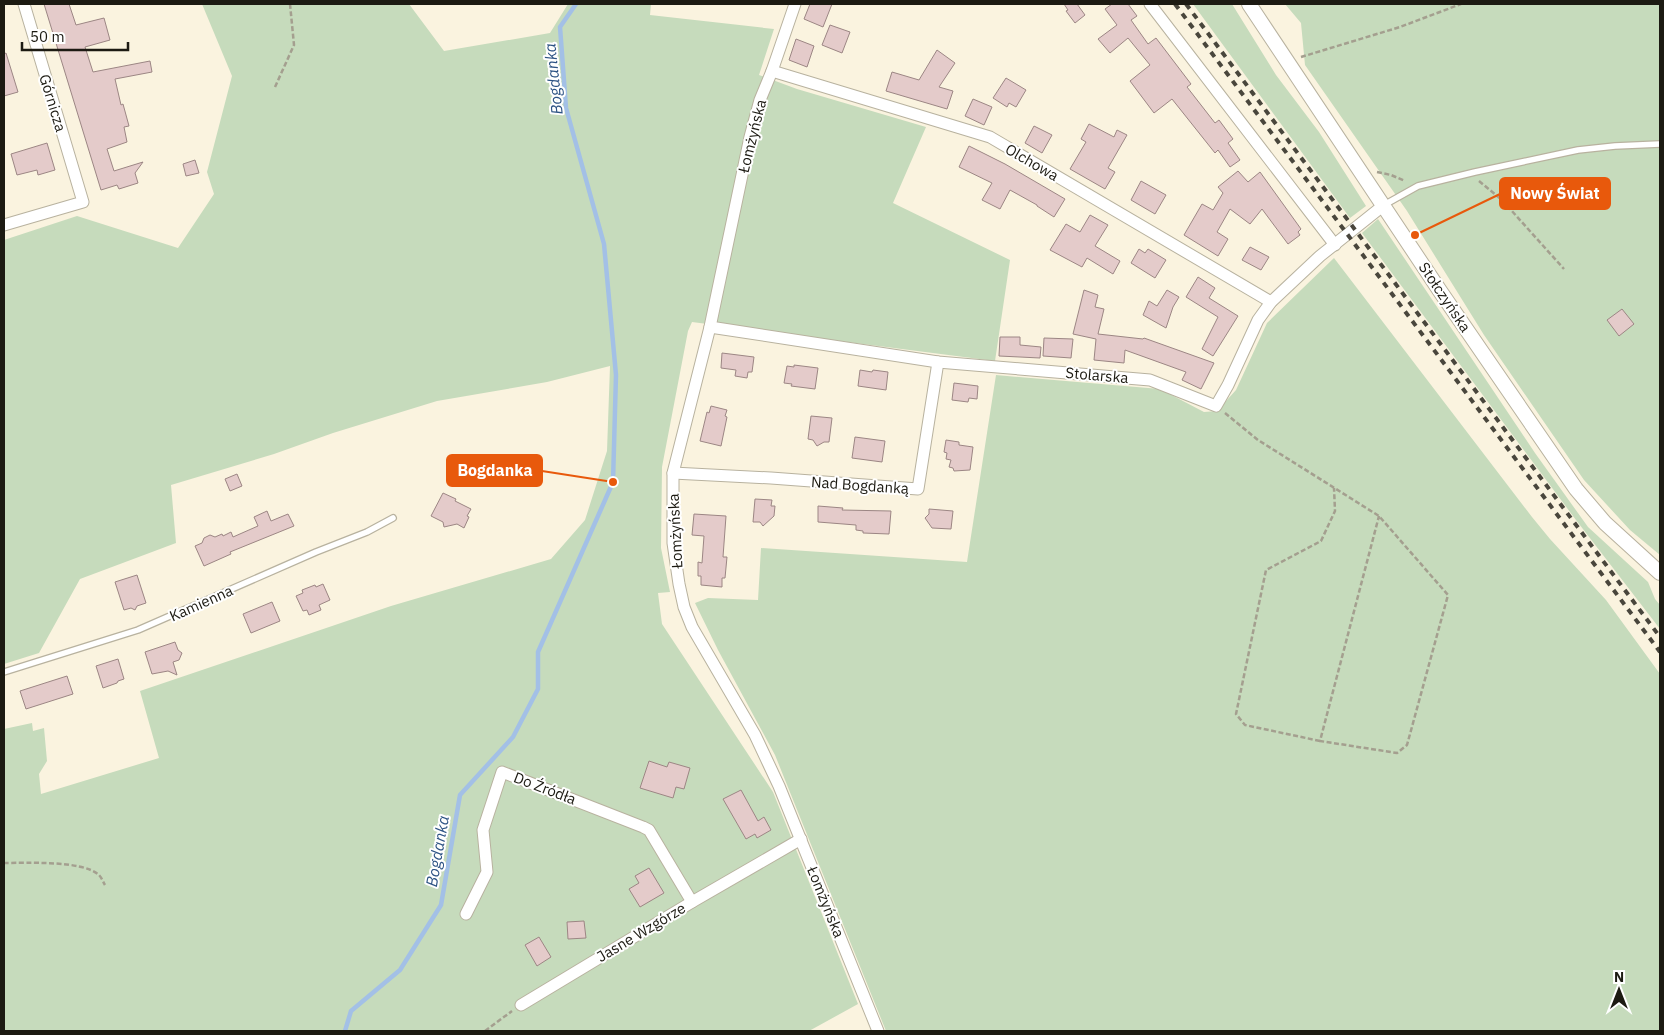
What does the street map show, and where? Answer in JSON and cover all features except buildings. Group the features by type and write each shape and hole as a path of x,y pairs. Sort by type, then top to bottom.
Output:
{"street":[{"name":"Górnicza","path":"4,225 83,202 24,4"},
{"name":"Łomżyńska","path":"795,4 760,100 750,137 710,327 673,473 673,543 684,607 692,627 756,735 802,839 878,1031"},
{"path":"1150,4 1335,245"},
{"name":"Stołczyńska","path":"1249,4 1581,496 1605,523 1660,573"},
{"name":"Olchowa","path":"772,71 990,137 1271,302"},
{"path":"1216,406 1258,320 1271,302 1335,245 1384,205"},
{"name":"Stolarska","path":"710,327 938,362 1150,380 1216,406"},
{"name":"Nad Bogdanką","path":"673,473 918,489 938,362"},
{"name":"Do Źródła","path":"466,914 486,872 483,830 502,772 649,830 692,902"},
{"name":"Jasne Wzgórze","path":"521,1004 802,839"}],"lane":[{"path":"1384,205 1418,186 1464,175 1578,150 1660,144"},
{"name":"Kamienna","path":"4,672 138,630 316,552 367,532 393,518"}],"path":[{"path":"275,87 294,45 290,4"},
{"path":"1287,61 1400,27 1461,4"},
{"path":"1376,172 1391,175 1418,186"},
{"path":"1464,175 1481,183 1502,200 1564,269"},
{"path":"1216,406 1258,440 1379,516 1448,594 1407,745 1397,753 1320,741 1244,725 1236,714 1266,570 1321,541 1335,511 1334,488"},
{"path":"1320,741 1379,516"},
{"path":"4,863 70,865 88,869 100,876 105,885"},
{"path":"484,1031 521,1004"}],"green space":[{"path":"202,4 409,4 444,51 550,33 568,4 651,4 650,15 774,29 759,75 797,89 926,127 893,203 1010,260 995,361 692,322 688,331 662,467 661,548 670,592 658,593 662,624 773,792 858,1004 809,1031 4,1031 4,729 32,723 33,731 44,728 47,761 39,774 41,794 159,758 140,691 391,606 551,559 585,520 607,451 610,366 547,382 437,401 171,485 176,543 80,579 39,653 4,664 4,240 77,216 178,248 214,194 207,172 232,76"},
{"path":"1193,4 1232,4 1276,75 1319,132 1366,206 1350,218"},
{"path":"1285,4 1660,4 1660,555 1630,530 1584,480 1484,335 1407,211 1305,65 1301,23"},
{"path":"1378,219 1535,453 1588,527 1648,582 1655,599 1660,605 1660,629 1576,520 1362,233"},
{"path":"1334,258 1532,517 1606,600 1660,674 1660,1031 886,1031 775,755 718,650 695,603 708,598 758,600 761,548 967,562 996,375 1160,389 1204,412 1217,411 1236,390 1267,323"}],"waterway":[{"name":"Bogdanka","path":"345,1031 351,1011 400,970 441,905 460,795 513,737 538,689 538,652 613,482 616,375 604,244 566,108 560,27 576,4"}],"railway":[{"path":"1175,4 1660,652"},
{"path":"1186,4 1660,637"}],"place":[{"name":"Nowy Świat","path":"1415,235"},
{"name":"Bogdanka","path":"613,482"}]}
